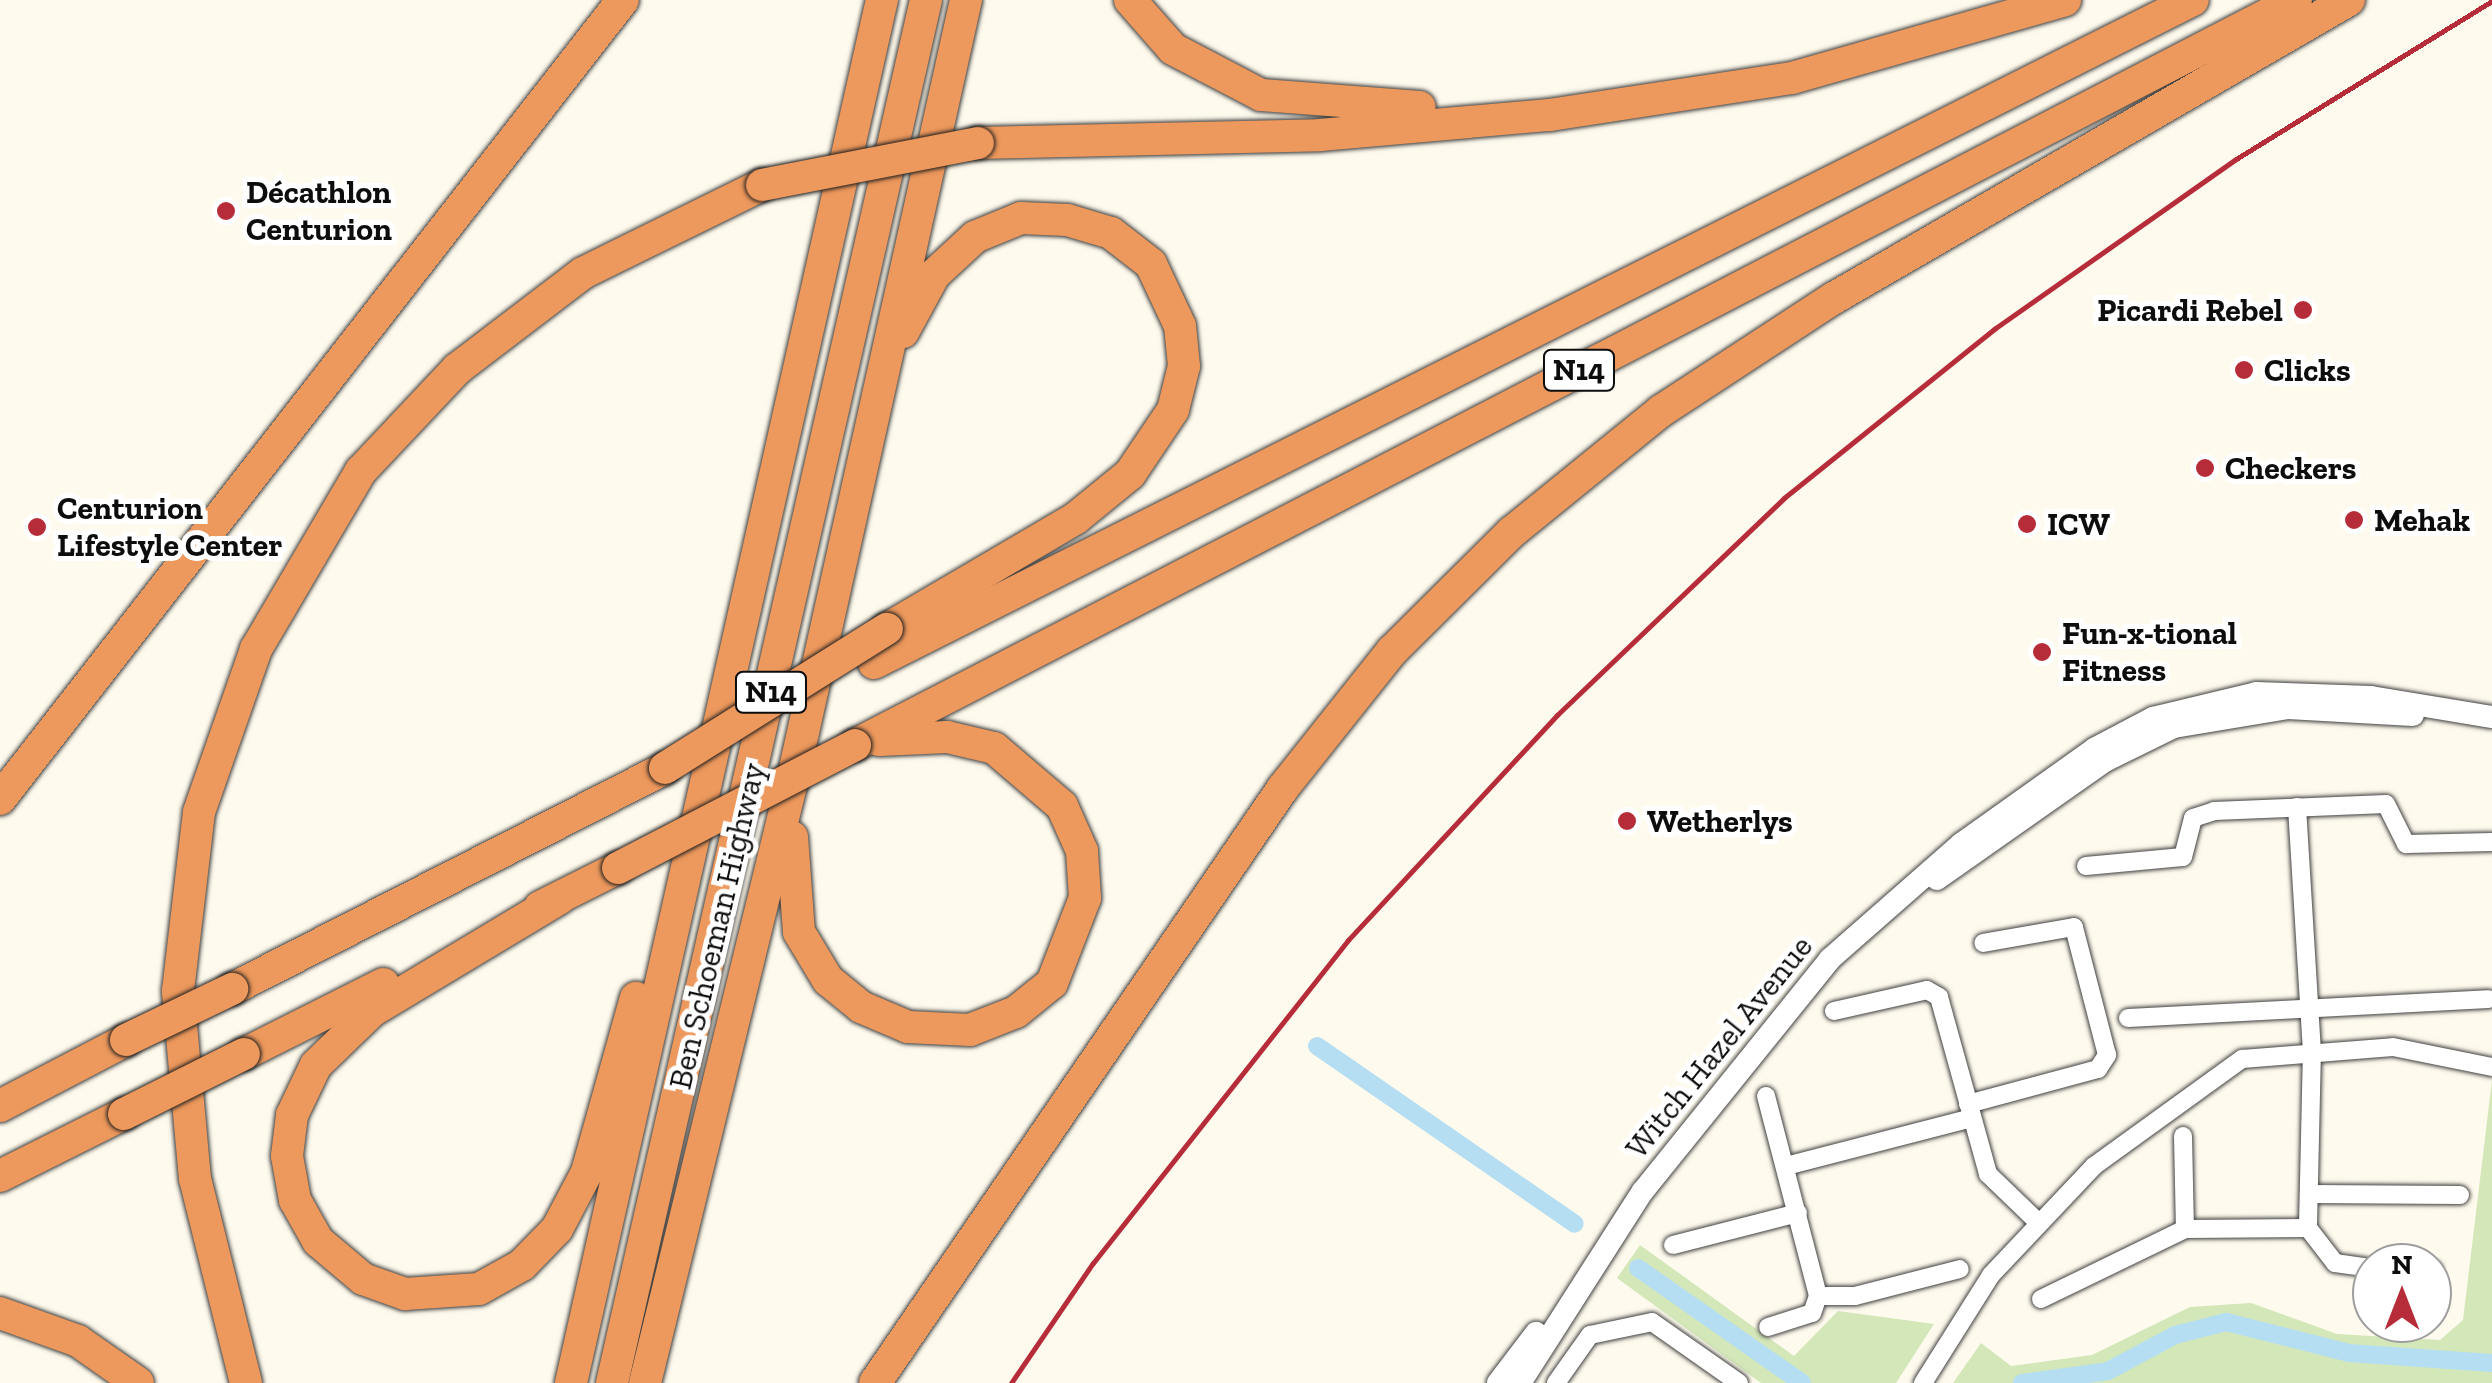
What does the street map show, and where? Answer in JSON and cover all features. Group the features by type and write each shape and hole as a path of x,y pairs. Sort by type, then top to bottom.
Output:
{"highway":[{"path":"0,799 623,0"},
{"name":"Ben Schoeman Highway","path":"571,1383 882,0"},
{"name":"Ben Schoeman Highway","path":"612,1383 926,0"},
{"path":"645,1383 792,782 966,0"},
{"path":"1130,0 1172,49 1224,80 1293,102 1377,109 1594,90 2012,18"},
{"path":"246,1383 195,1178 178,991 199,812 256,649 361,472 457,369 583,272 762,185 978,144 1320,135 1550,114 1792,78 2065,0"},
{"name":"N14","path":"0,1106 2192,0"},
{"name":"N14","path":"0,1176 560,898 2296,0"},
{"path":"875,1383 1284,788 1392,651 1512,532 1661,411 1834,298 2349,0"},
{"path":"665,768 1076,518 1146,455 1184,366 1162,280 1132,248 1091,225 1022,218 975,236 917,302 865,463"},
{"path":"560,898 372,1011 301,1091 288,1136 295,1200 318,1242 364,1279 429,1297 480,1289 522,1265 573,1204 725,692"},
{"path":"792,782 794,906 828,980 861,1007 926,1031 970,1030 1016,1012 1052,983 1082,920 1082,851 1062,806 994,748 947,737 859,744"},
{"path":"0,1313 78,1341 138,1383"}],"street":[{"name":"Witch Hazel Avenue","path":"1498,1383 1798,995 1892,907 2105,761 2174,727 2288,708 2492,717"},
{"path":"2086,866 2183,856 2200,813 2297,807 2386,804 2406,844 2492,842"},
{"path":"2297,807 2312,1049 2308,1228 2334,1263 2352,1265"},
{"path":"1786,1166 2098,1070 2107,1055 2074,927 1983,943"},
{"path":"1834,1011 1936,994 1996,1188 2039,1223"},
{"path":"2128,1018 2489,999"},
{"path":"1923,1383 1991,1275 2102,1158 2151,1133 2233,1064 2261,1051 2394,1047 2492,1067"},
{"path":"1766,1096 1818,1296 1812,1313 1768,1326"},
{"path":"2184,1136 2186,1228"},
{"name":"Witch Hazel Avenue","path":"1520,1383 1643,1191"},
{"path":"2310,1194 2460,1195"},
{"path":"1673,1245 1798,1213"},
{"path":"2041,1299 2186,1228 2308,1228"},
{"path":"1818,1296 1856,1296 1960,1270"},
{"path":"1556,1383 1590,1336 1652,1322 1739,1383"}],"green space":[{"path":"2492,1080 2492,1383 1953,1383 1981,1343 2011,1366 2092,1355 2190,1307 2251,1303 2337,1334 2352,1335 2352,1343 2452,1343 2452,1330 2463,1320"},
{"path":"1640,1245 1794,1356 1838,1311 1934,1324 1896,1383 1761,1383 1617,1278"}],"waterway":[{"path":"1317,1046 1575,1224"},
{"path":"1638,1268 1802,1383"},
{"path":"2022,1383 2108,1371 2175,1335 2226,1322 2349,1353 2492,1363"}],"railway":[{"path":"1011,1383 1093,1263 1348,940 1557,715 1784,498 1994,329 2236,159 2492,1"}],"place":[{"name":"Décathlon Centurion","path":"226,211"},
{"name":"Picardi Rebel","path":"2303,310"},
{"name":"Clicks","path":"2244,370"},
{"name":"Checkers","path":"2205,468"},
{"name":"Mehak","path":"2354,520"},
{"name":"ICW","path":"2027,524"},
{"name":"Centurion Lifestyle Center","path":"37,527"},
{"name":"Fun-x-tional Fitness","path":"2042,652"},
{"name":"Wetherlys","path":"1627,821"}]}
